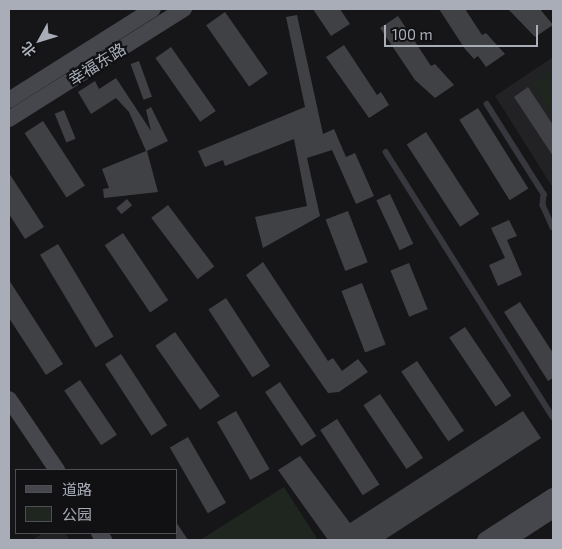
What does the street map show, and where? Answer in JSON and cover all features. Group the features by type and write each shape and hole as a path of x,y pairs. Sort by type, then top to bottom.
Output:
{"street":[{"name":"幸福东路","path":"9,100 153,9"},
{"name":"幸福东路","path":"9,119 184,9"},
{"path":"9,399 56,469"},
{"path":"485,540 553,496"},
{"path":"508,540 553,510"}],"lane":[{"path":"487,104 544,194 543,205 553,227"},
{"path":"386,152 553,417"}],"shaded area":[{"path":"553,57 553,188 495,96"},
{"path":"41,534 66,534 70,540 32,540"}],"green space":[{"path":"553,69 553,115 532,83"},
{"path":"284,487 318,540 200,540"}],"building":[{"path":"313,9 340,9 350,24 331,36"},
{"path":"439,9 465,9 482,35 486,33 505,54 486,67 478,56 474,59 465,49"},
{"path":"508,9 540,9 553,25 535,37"},
{"path":"225,12 268,73 249,87 206,25"},
{"path":"297,15 323,134 334,129 346,157 355,153 374,196 356,204 332,150 307,158 320,216 263,248 255,217 307,206 294,139 225,166 223,160 205,167 198,151 305,107 286,17"},
{"path":"398,16 431,66 435,64 454,85 435,98 415,80 380,28"},
{"path":"344,45 377,95 381,92 389,105 369,118 326,57"},
{"path":"171,47 216,111 200,122 155,58"},
{"path":"139,61 152,97 144,100 131,64"},
{"path":"116,78 151,131 146,110 151,107 168,141 147,151 158,192 104,198 103,189 109,188 102,169 146,151 129,112 116,98 91,114 78,92 95,81 99,89"},
{"path":"528,87 553,125 553,156 514,97"},
{"path":"478,108 528,189 510,200 459,120"},
{"path":"64,110 76,139 66,142 55,114"},
{"path":"43,121 85,186 66,198 25,133"},
{"path":"426,132 479,214 460,227 407,145"},
{"path":"9,173 44,227 25,239 9,214"},
{"path":"390,194 413,244 400,250 376,200"},
{"path":"127,199 132,205 121,214 116,208"},
{"path":"168,205 214,266 198,279 151,218"},
{"path":"348,211 368,262 345,271 326,220"},
{"path":"509,220 517,236 507,240 522,275 498,286 489,265 505,258 491,228"},
{"path":"123,233 168,300 150,312 105,245"},
{"path":"58,244 114,337 96,347 40,255"},
{"path":"263,262 328,361 333,358 342,371 358,359 368,372 339,392 328,393 246,275"},
{"path":"409,263 428,309 409,317 390,270"},
{"path":"9,280 63,364 46,375 9,318"},
{"path":"362,283 386,345 365,353 341,291"},
{"path":"226,298 270,366 253,377 208,309"},
{"path":"520,302 553,353 553,378 548,381 504,312"},
{"path":"465,327 511,396 496,406 449,338"},
{"path":"175,332 220,396 200,410 155,346"},
{"path":"121,354 167,425 151,436 105,364"},
{"path":"417,361 464,431 448,441 401,372"},
{"path":"80,380 117,435 101,445 64,391"},
{"path":"280,382 316,436 301,446 265,392"},
{"path":"380,394 423,458 406,469 363,405"},
{"path":"236,411 270,469 250,480 217,422"},
{"path":"523,411 541,438 384,540 328,540 278,470 300,456 350,523"},
{"path":"337,419 379,484 363,495 320,430"},
{"path":"188,437 226,503 208,513 170,448"},
{"path":"178,525 188,540 176,540 176,534 178,534"}]}
